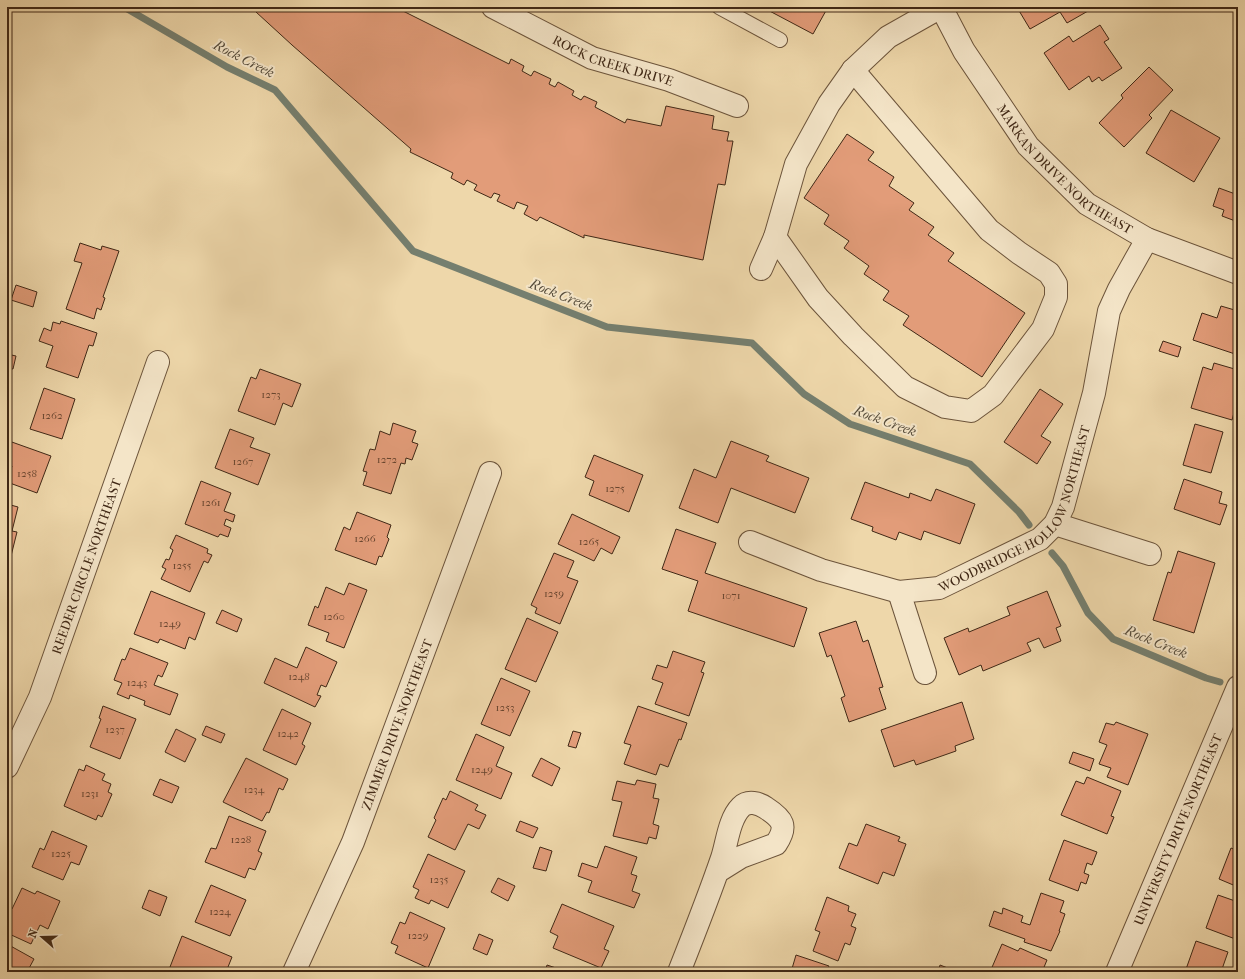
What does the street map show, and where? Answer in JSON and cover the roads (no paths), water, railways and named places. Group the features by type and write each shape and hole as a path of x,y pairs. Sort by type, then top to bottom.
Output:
{"street":[{"name":"ROCK CREEK DRIVE","path":"493,7 592,58 669,80 737,106"},
{"path":"761,269 775,236 796,164 829,104 853,70 888,37 941,7"},
{"name":"MARKAN DRIVE NORTHEAST","path":"941,7 964,51 1028,146 1087,204 1147,239 1238,273"},
{"path":"775,236 818,298 853,336 905,387 944,407 971,410 993,395 1043,329 1056,297 1056,284 1049,273 1019,253 989,230 853,70"},
{"name":"WOODBRIDGE HOLLOW NORTHEAST","path":"750,542 822,570 899,592 939,588 1040,539 1055,524 1063,507 1087,423 1109,311 1147,239"},
{"name":"REEDER CIRCLE NORTHEAST","path":"7,767 40,697 158,362"},
{"name":"ZIMMER DRIVE NORTHEAST","path":"294,972 352,842 490,473"},
{"path":"1055,524 1150,554"},
{"path":"899,592 925,673"},
{"name":"UNIVERSITY DRIVE NORTHEAST","path":"1117,972 1238,687"},
{"path":"679,972 717,872"}],"lane":[{"path":"719,7 780,40"}],"waterway":[{"name":"Rock Creek","path":"124,7 227,67 275,90 413,251 607,327 752,343 804,394 850,424 970,464 1019,512 1029,525"},
{"name":"Rock Creek","path":"1052,553 1063,566 1088,613 1113,639 1206,678 1220,682"}]}
